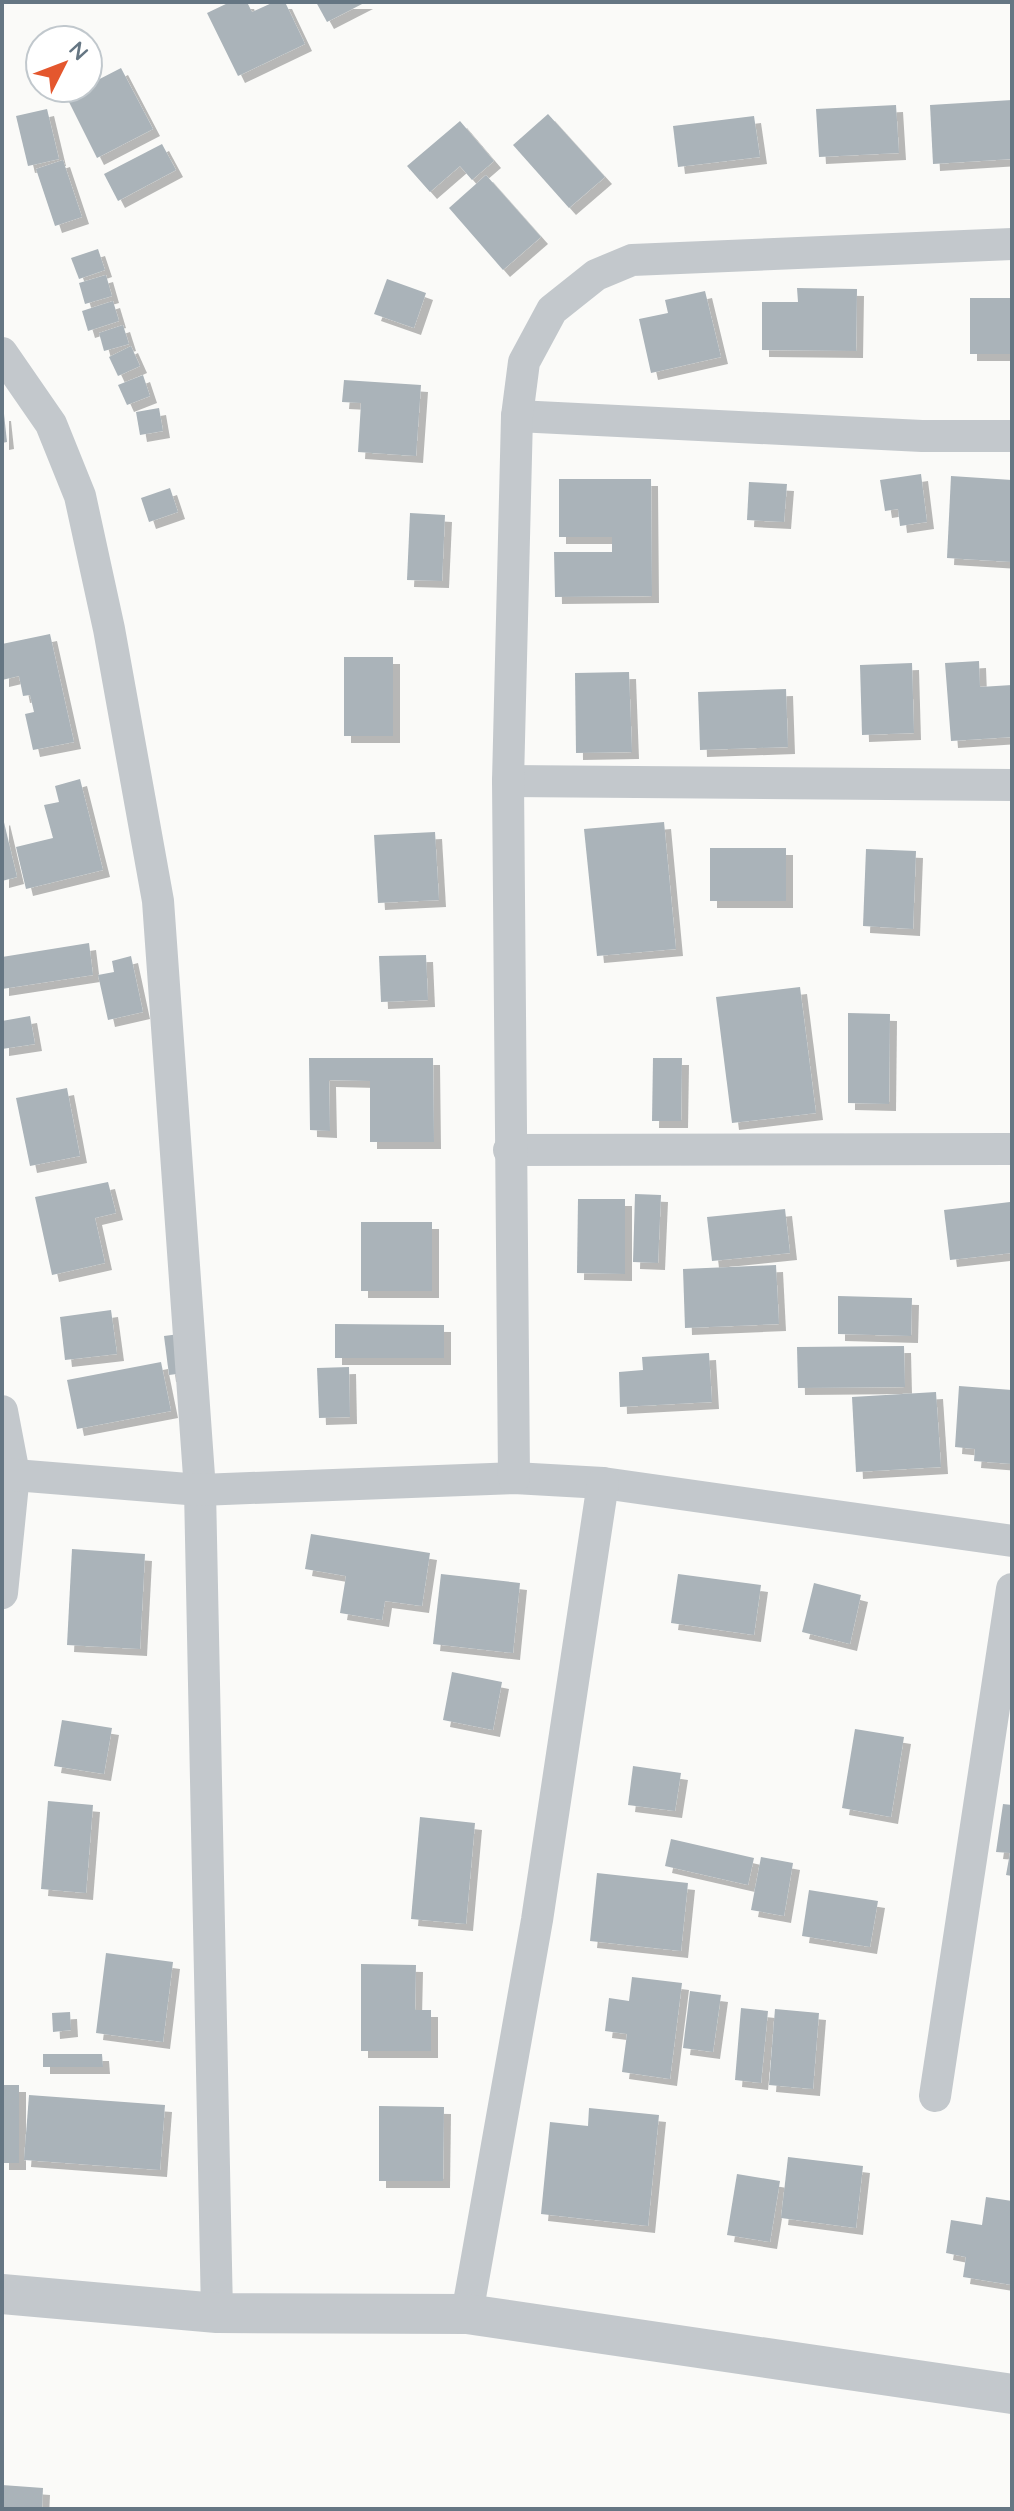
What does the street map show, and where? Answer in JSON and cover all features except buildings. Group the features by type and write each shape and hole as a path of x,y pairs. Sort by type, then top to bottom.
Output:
{"street":[{"path":"514,1478 508,781 517,416 524,362 552,310 596,275 632,260 1012,244"},
{"path":"2,353 51,424 80,496 109,629 158,901 200,1490 217,2313"},
{"path":"517,416 922,436 1012,436"},
{"path":"508,781 1012,785"},
{"path":"509,1150 1012,1149"},
{"path":"2,1411 8,1474 2,1593"},
{"path":"8,1474 200,1490 514,1478 603,1483 1012,1541"},
{"path":"467,2314 537,1920 603,1483"},
{"path":"935,2096 1012,1589"},
{"path":"2,2294 217,2313 467,2314 1012,2394"}]}
